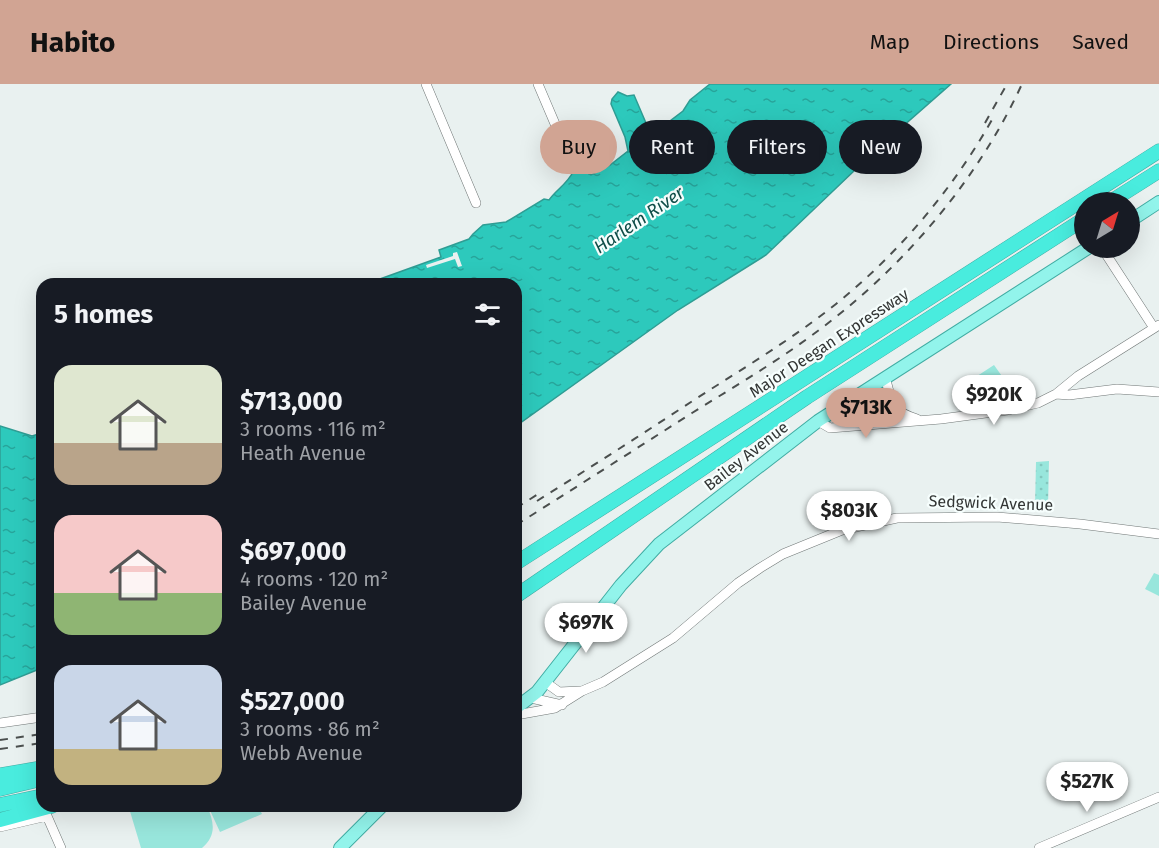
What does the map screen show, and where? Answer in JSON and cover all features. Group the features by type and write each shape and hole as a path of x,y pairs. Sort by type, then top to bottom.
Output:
{"highway":[{"name":"Major Deegan Expressway","path":"522,558 1159,151"},
{"path":"1126,192 1159,171"},
{"name":"Major Deegan Expressway","path":"522,592 823,386 1074,225"},
{"path":"0,775 36,769"},
{"path":"0,789 36,781"},
{"path":"0,805 36,797"},
{"path":"0,819 43,812"}],"main road":[{"path":"1140,214 1159,202"},
{"name":"Bailey Avenue","path":"529,699 546,682 621,585 659,544 818,421 1074,257"},
{"path":"522,704 529,699"},
{"path":"340,848 376,812"}],"street":[{"path":"426,84 476,202"},
{"path":"538,84 553,120"},
{"path":"818,421 830,428 922,421 1008,410 1038,403 1056,394 1078,376 1156,326 1109,258"},
{"path":"885,377 895,409 899,414 922,421"},
{"path":"1056,394 1069,395 1117,389 1159,392"},
{"path":"893,423 899,414"},
{"name":"Sedgwick Avenue","path":"522,714 555,708 582,691 603,682 673,638 738,583 760,568 783,554 842,530 897,518 987,517 1080,524 1159,534"},
{"path":"546,682 559,692 582,691"},
{"path":"529,699 562,705"},
{"path":"0,723 36,718"},
{"path":"1039,848 1159,797"},
{"path":"0,827 46,812"},
{"path":"49,812 60,848"}],"shaded area":[{"path":"994,365 1004,379 978,396 968,382"},
{"path":"881,398 887,413 852,415"},
{"path":"1049,461 1048,508 1035,508 1036,462"},
{"path":"1154,573 1159,575 1159,596 1145,589"},
{"path":"130,812 209,812 213,828 210,838 202,848 141,848"},
{"path":"211,812 261,812 262,814 220,832"}],"water":[{"name":"Harlem River","path":"710,84 951,84 910,120 839,120 839,174 851,174 766,255 678,310 522,422 522,278 383,278 441,257 439,250 469,239 483,225 506,222 544,199 549,200 572,174 617,174 617,160 628,151 625,137 611,104 618,92 627,96 634,95 645,120 629,120 629,174 715,174 715,120 671,120 683,111 690,100"},
{"path":"0,426 32,436 36,435 36,670 0,685"}],"pier":[{"path":"457,252 462,266 458,267 455,259 427,268 426,265 453,256 453,253"}],"railway":[{"path":"985,123 1007,84"},
{"path":"522,521 767,366 811,336 875,284 932,224 958,191 982,157 1022,84"},
{"path":"537,501 768,353 836,304 881,263 923,218 960,170 993,118"},
{"path":"522,504 543,491"},
{"path":"0,740 36,735"},
{"path":"0,749 36,744"}]}
